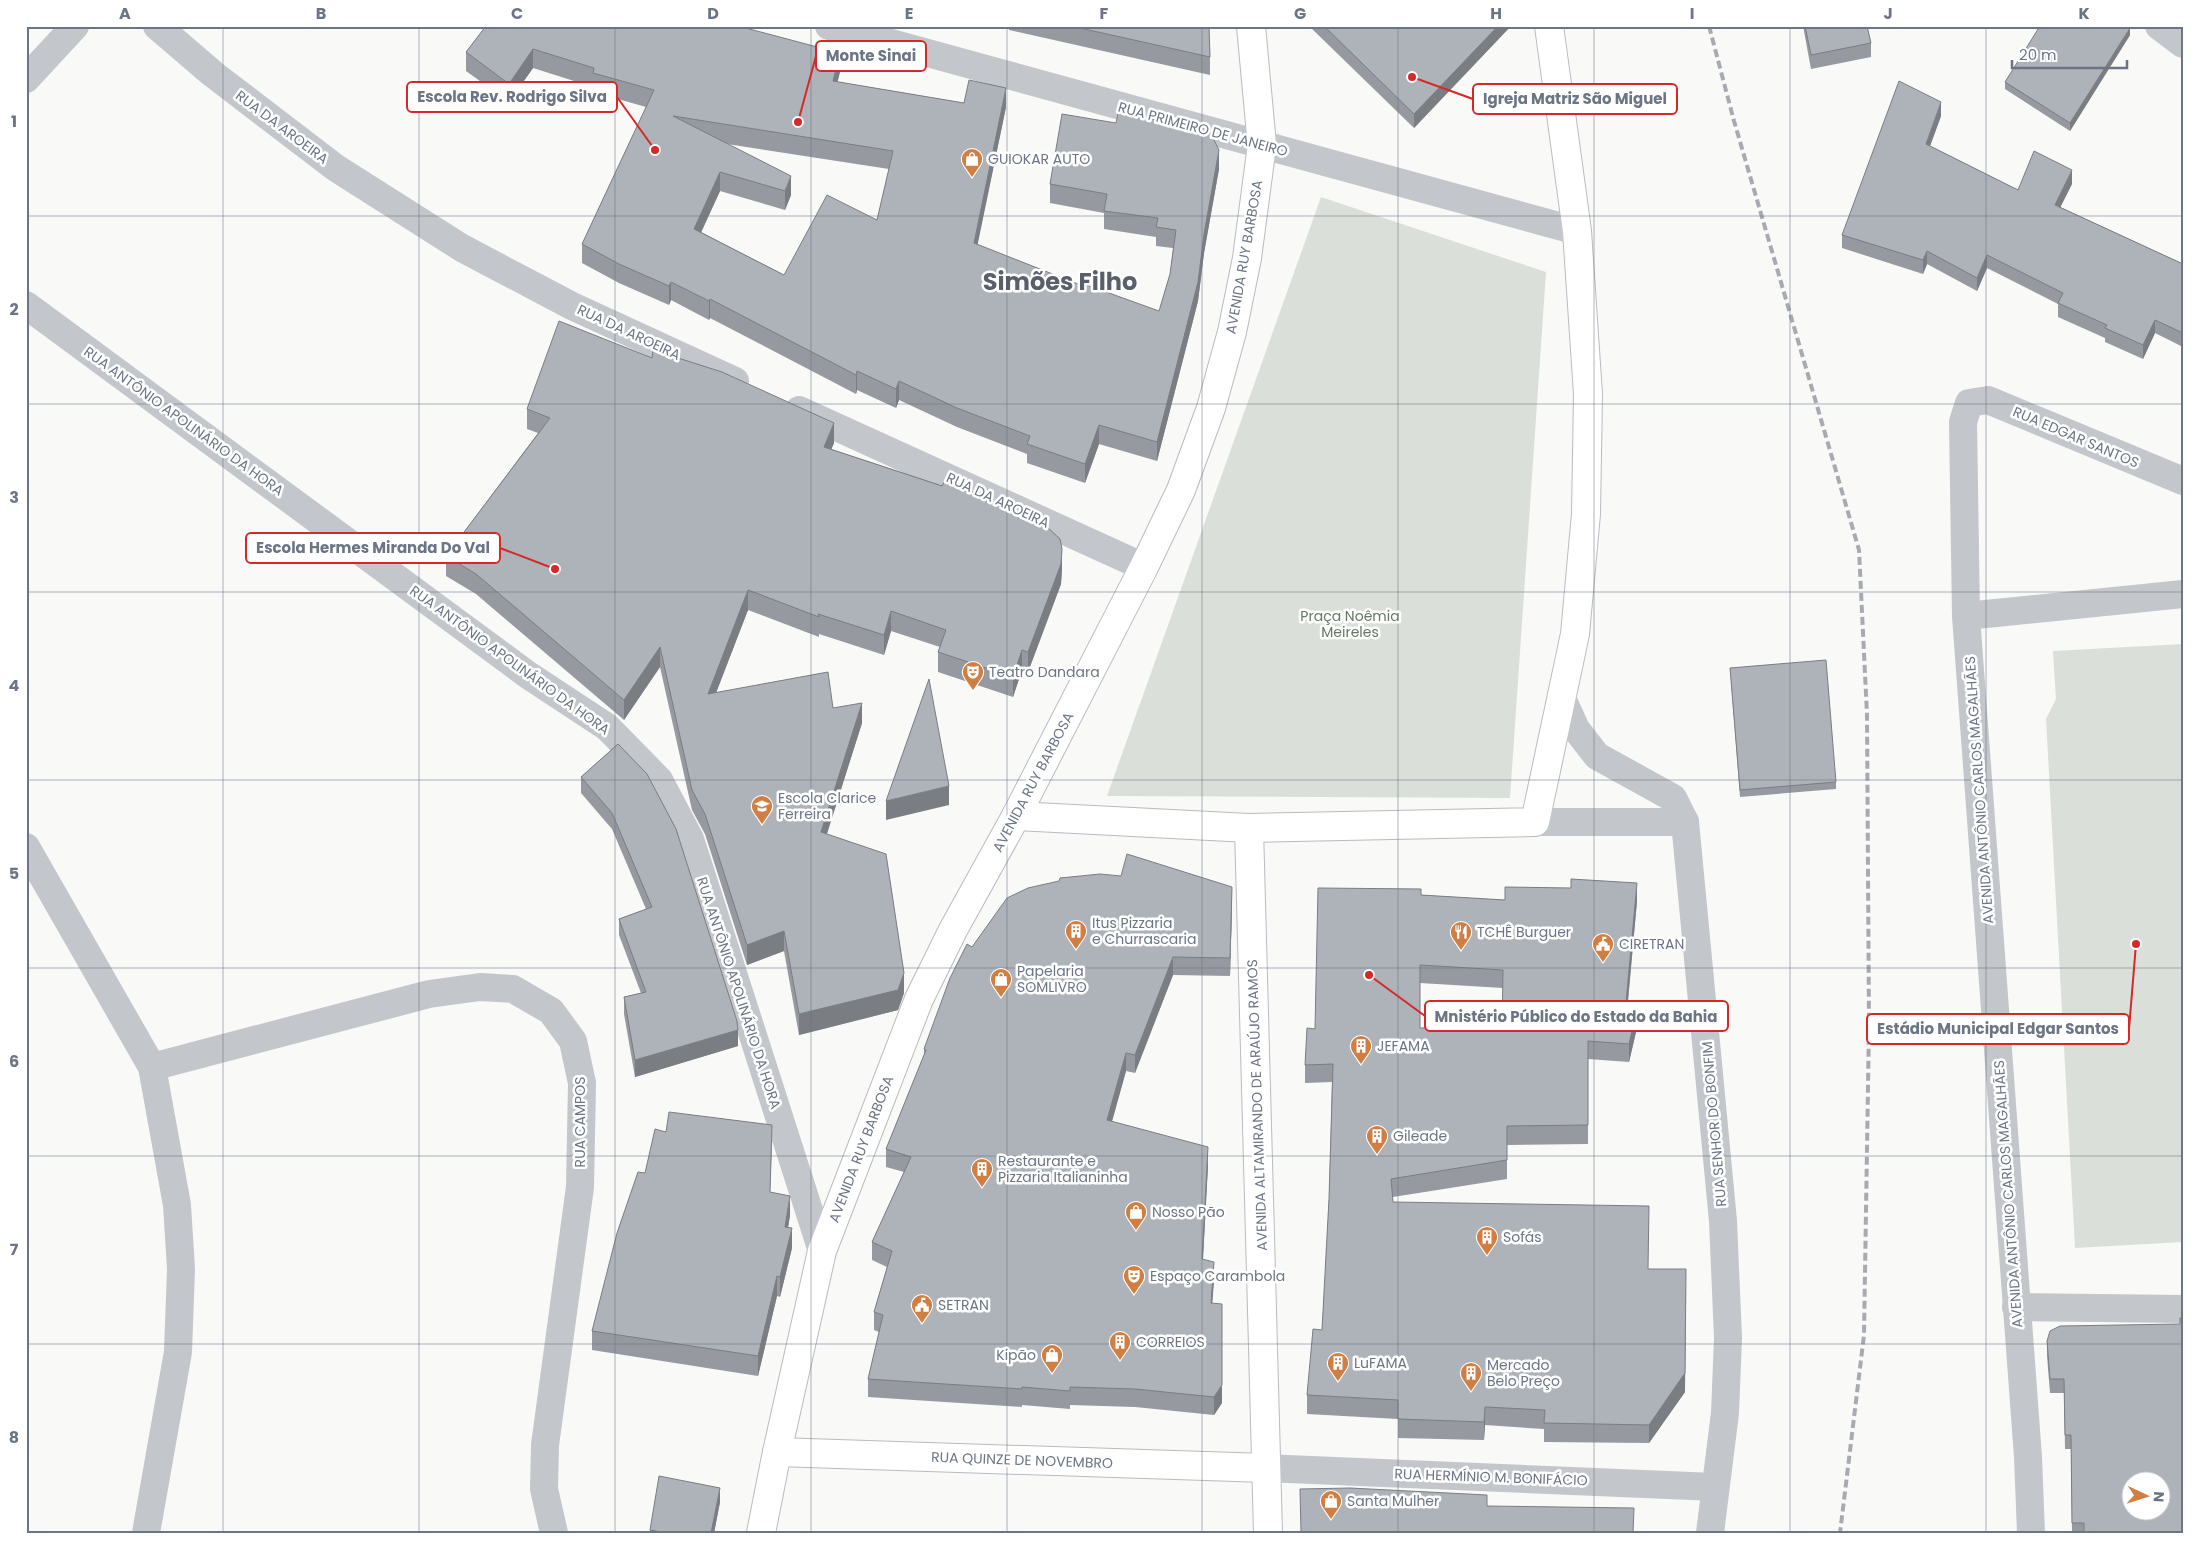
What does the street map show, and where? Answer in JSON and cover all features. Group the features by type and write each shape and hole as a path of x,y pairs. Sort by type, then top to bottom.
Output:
{"main road":[{"name":"AVENIDA RUY BARBOSA","path":"761,1533 822,1251 919,999 953,930 1016,816 1182,490 1217,389 1232,332 1247,258 1262,145 1252,26"},
{"path":"1016,816 1249,828 1535,822 1575,634 1586,514 1588,394 1577,231 1549,26"},
{"name":"AVENIDA ALTAMIRANDO DE ARAÚJO RAMOS","path":"1249,828 1268,1533"},
{"name":"RUA QUINZE DE NOVEMBRO","path":"777,1452 1266,1468"}],"street":[{"path":"26,79 75,26"},
{"name":"RUA DA AROEIRA","path":"157,26 213,74 336,168 462,248 572,306 753,389"},
{"name":"RUA PRIMEIRO DE JANEIRO","path":"829,26 1577,231"},
{"path":"2158,26 2183,44"},
{"name":"RUA ANTÔNIO APOLINÁRIO DA HORA","path":"26,304 528,675 607,727 660,780 690,839 822,1251"},
{"name":"RUA EDGAR SANTOS","path":"1969,403 1988,400 2183,481"},
{"name":"RUA DA AROEIRA","path":"781,401 1144,567"},
{"name":"AVENIDA ANTÔNIO CARLOS MAGALHÃES","path":"1969,403 1964,422 1966,616 2028,1457 2031,1533"},
{"path":"1966,616 2183,594"},
{"path":"1535,822 1685,822 1673,798 1596,756 1576,729 1561,696"},
{"name":"RUA SENHOR DO BONFIM","path":"1685,822 1724,1238 1728,1338 1725,1413 1710,1533"},
{"path":"26,847 152,1067 177,1205 181,1269 178,1352 146,1533"},
{"name":"RUA CAMPOS","path":"152,1067 438,993 480,987 513,989 551,1011 573,1041 582,1083 580,1188 545,1445 544,1489 554,1533"},
{"path":"2016,1307 2183,1309"},
{"name":"RUA HERMÍNIO M. BONIFÁCIO","path":"1266,1468 1715,1487"}],"green space":[{"name":"Praça Noêmia Meireles","path":"1321,197 1546,272 1510,798 1107,796"},
{"path":"2183,644 2183,1242 2075,1248 2046,719 2056,699 2053,651"}],"building":[{"path":"486,26 738,26 840,53 833,81 964,103 969,80 1006,88 974,243 1083,286 1084,284 1159,311 1170,274 1176,230 1156,227 1158,218 1104,211 1107,194 1050,184 1062,114 1116,123 1118,114 1205,128 1210,132 1219,150 1204,234 1198,282 1157,442 1099,425 1085,464 1027,444 1030,436 957,408 899,381 896,389 857,371 856,375 710,299 709,301 671,282 669,286 619,264 582,244 654,90 593,73 594,68 533,49 509,84 466,52","holes":["673,116 893,151 877,220 827,195 784,275 694,229 720,172 785,191 791,176"]},
{"path":"1071,26 1209,26 1210,57"},
{"path":"1324,26 1498,26 1414,114"},
{"path":"1805,26 1867,26 1871,43 1811,55"},
{"path":"2040,26 2128,26 2130,28 2070,123 2005,82"},
{"path":"1899,81 1941,102 1926,144 2018,190 2034,151 2072,170 2055,205 2183,264 2183,333 2155,320 2143,345 2105,328 2107,325 2058,303 2063,293 1987,255 1977,278 1927,251 1923,260 1842,235"},
{"path":"559,321 652,358 653,350 722,372 834,423 824,447 942,486 944,482 983,495 982,499 1046,526 1060,539 1062,549 1061,564 1028,652 1022,650 1013,677 938,652 946,630 891,611 884,635 818,614 819,617 748,590 708,694 828,672 833,708 862,703 821,832 886,854 904,973 898,990 799,1014 784,931 747,945 705,814 692,790 660,647 624,700 476,574 446,556 550,418 527,409"},
{"path":"1826,660 1836,782 1740,790 1730,668"},
{"path":"929,679 949,786 886,801"},
{"path":"618,744 647,774 676,829 737,1021 738,1030 635,1060 624,997 646,992 619,919 652,907 612,813 581,777"},
{"path":"1127,854 1232,887 1230,958 1173,957 1135,1055 1126,1053 1107,1120 1208,1147 1202,1259 1214,1262 1211,1303 1222,1304 1222,1385 1214,1397 1135,1389 1070,1387 1070,1391 868,1379 883,1315 874,1312 892,1251 872,1242 911,1157 886,1149 926,1050 924,1049 950,978 967,944 972,947 1007,898 1028,888 1059,881 1060,878 1100,874 1121,876"},
{"path":"1571,879 1637,883 1625,1013 1636,1013 1629,1044 1588,1041 1588,1125 1507,1126 1507,1160 1391,1179 1393,1202 1649,1206 1648,1269 1686,1269 1685,1373 1649,1425 1544,1423 1545,1410 1485,1407 1484,1422 1398,1419 1398,1400 1307,1395 1313,1329 1322,1330 1329,1199 1333,1064 1305,1065 1307,1028 1315,1029 1318,888 1421,889 1421,895 1505,900 1505,887 1571,888","holes":["1420,965 1503,970 1502,1027 1420,1028"]},
{"path":"669,1112 772,1125 770,1192 790,1196 785,1227 792,1228 780,1277 777,1276 758,1356 592,1331 617,1233 638,1172 645,1173 655,1129 666,1132"},
{"path":"2180,1318 2183,1318 2183,1533 2084,1533 2084,1523 2072,1523 2071,1435 2065,1435 2064,1379 2050,1379 2047,1341 2050,1331 2060,1326 2180,1324"},
{"path":"659,1476 720,1488 711,1533 667,1533 650,1530"},
{"path":"1350,1488 1487,1495 1487,1506 1634,1508 1633,1533 1301,1533 1300,1489"}],"railway":[{"path":"1709,26 1734,121 1859,550 1867,715 1869,1025 1864,1335 1840,1533"}],"place":[{"name":"Igreja Matriz São Miguel","path":"1412,77"},
{"name":"Monte Sinai","path":"798,122"},
{"name":"Escola Rev. Rodrigo Silva","path":"655,150"},
{"name":"GUIOKAR AUTO","path":"972,178"},
{"name":"Escola Hermes Miranda Do Val","path":"555,569"},
{"name":"Teatro Dandara","path":"973,691"},
{"name":"Escola Clarice Ferreira","path":"762,825"},
{"name":"Estádio Municipal Edgar Santos","path":"2136,944"},
{"name":"Itus Pizzaria e Churrascaria","path":"1076,950"},
{"name":"TCHÊ Burguer","path":"1461,951"},
{"name":"CIRETRAN","path":"1603,963"},
{"name":"Mnistério Público do Estado da Bahia","path":"1369,975"},
{"name":"Papelaria SOMLIVRO","path":"1001,998"},
{"name":"JEFAMA","path":"1361,1065"},
{"name":"Gileade","path":"1377,1155"},
{"name":"Restaurante e Pizzaria Italianinha","path":"982,1188"},
{"name":"Nosso Pão","path":"1136,1231"},
{"name":"Sofás","path":"1487,1256"},
{"name":"Espaço Carambola","path":"1134,1295"},
{"name":"SETRAN","path":"922,1324"},
{"name":"CORREIOS","path":"1120,1361"},
{"name":"Kipão","path":"1052,1374"},
{"name":"LuFAMA","path":"1338,1382"},
{"name":"Mercado Belo Preço","path":"1471,1392"},
{"name":"Santa Mulher","path":"1331,1520"}],"district":[{"name":"Simões Filho","path":"1060,282"}]}
